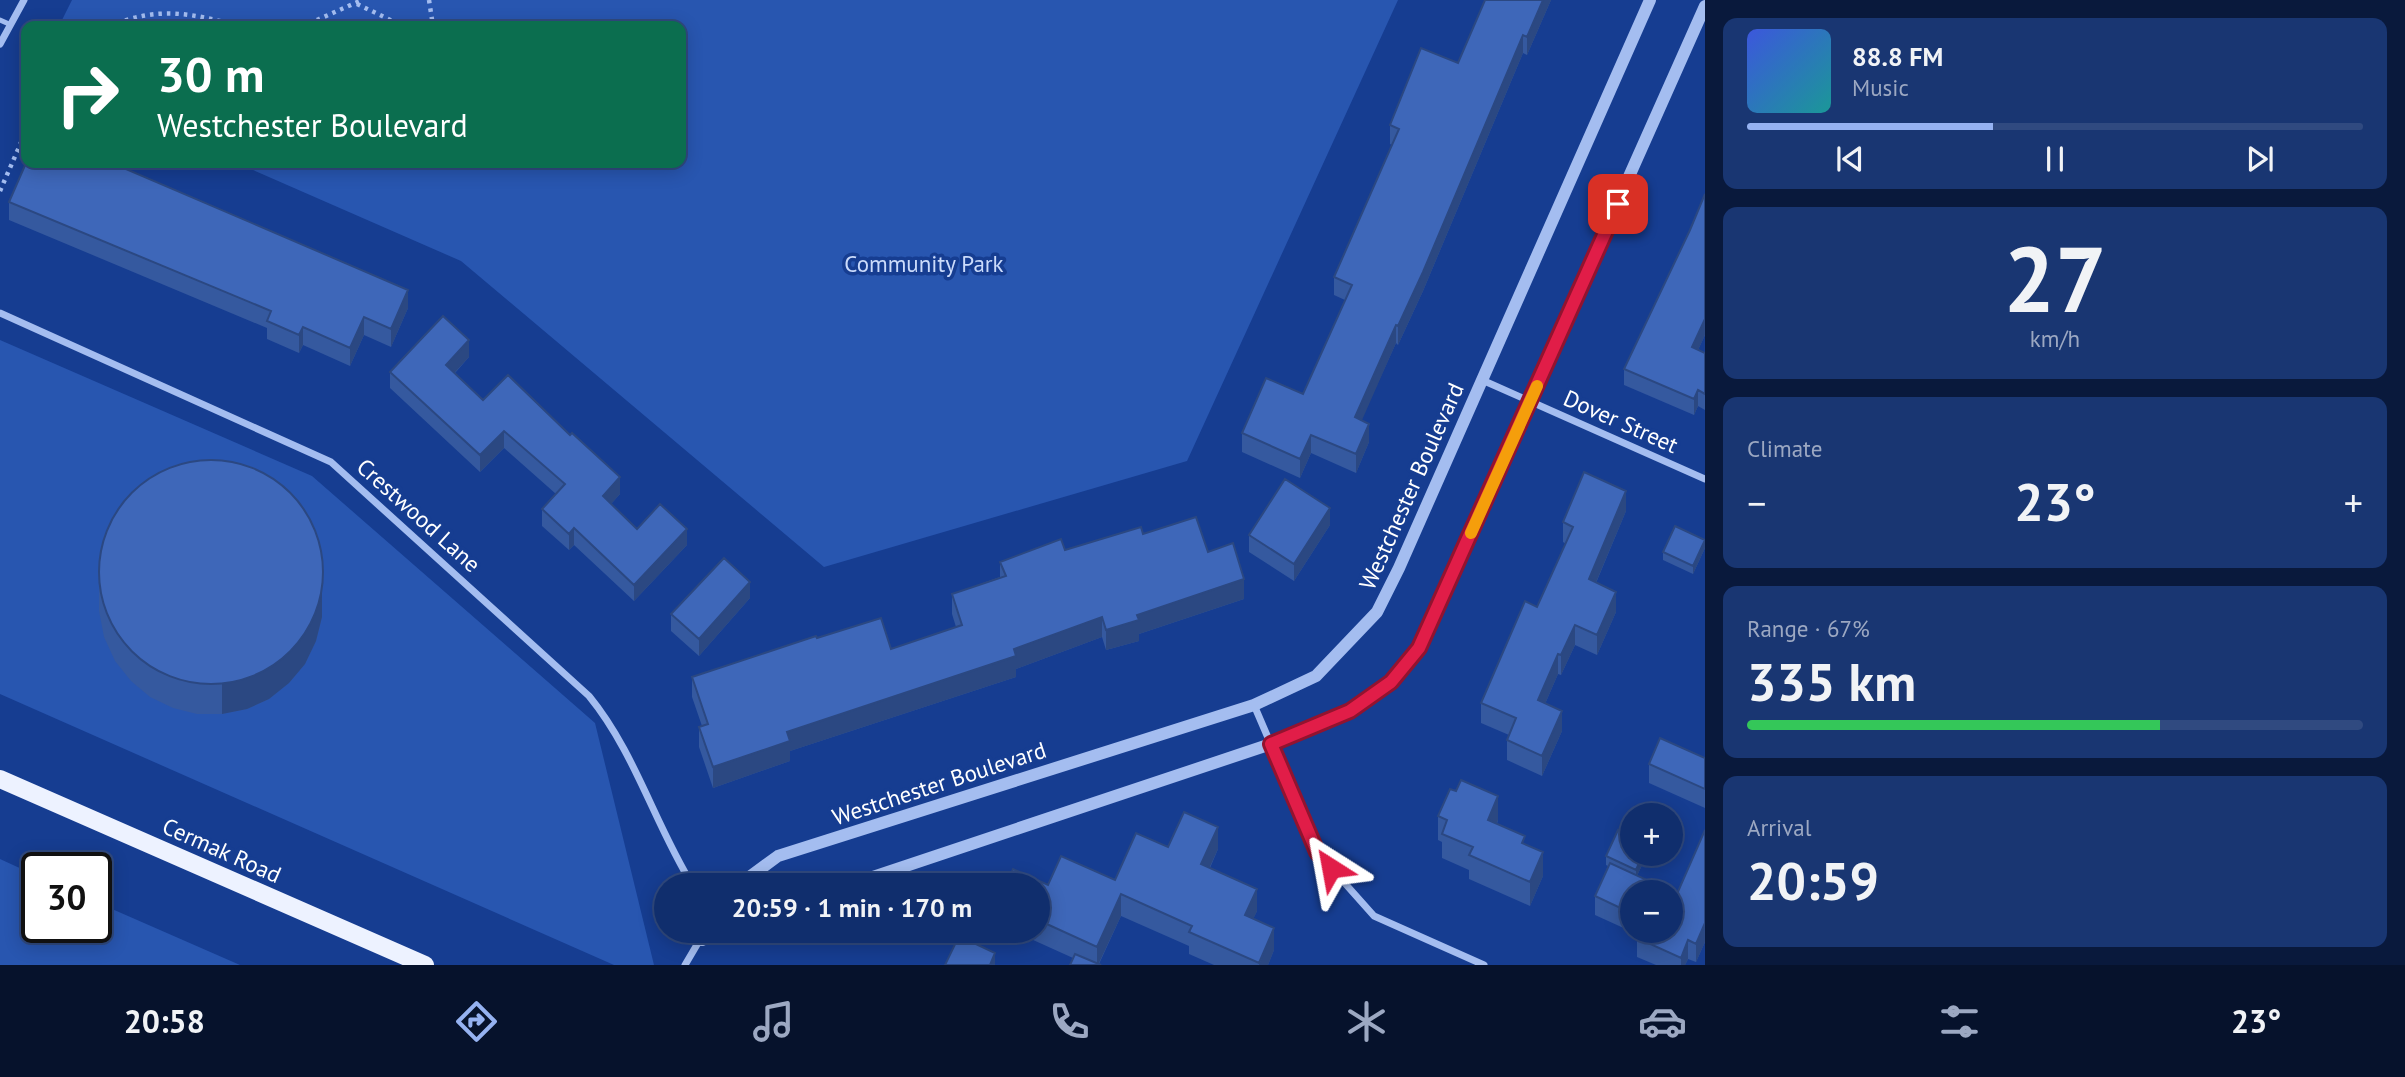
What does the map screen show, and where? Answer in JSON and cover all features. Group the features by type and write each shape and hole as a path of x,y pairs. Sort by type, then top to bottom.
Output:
{"main road":[{"name":"Cermak Road","path":"0,779 425,965"}],"street":[{"path":"0,44 24,0"},
{"name":"Westchester Boulevard","path":"755,873 778,856 1254,705 1316,676 1377,612 1650,0"},
{"path":"885,873 1271,744 1350,711 1391,682 1419,648 1705,6"},
{"name":"Crestwood Lane","path":"0,313 331,462 589,696 612,729 685,873"},
{"name":"Dover Street","path":"1482,380 1705,479"},
{"path":"1254,705 1317,852 1374,916 1484,965"},
{"path":"685,965 698,943"}],"lane":[{"path":"0,20 9,24"}],"path":[{"path":"307,21 362,0"},
{"path":"429,0 432,21"},
{"path":"356,4 392,21"},
{"path":"125,21 155,12 177,12 218,21"},
{"path":"0,191 21,143"}],"green space":[{"name":"Community Park","path":"72,0 1398,0 1187,461 824,567 461,261 248,168 686,168 686,21 62,21"},
{"path":"0,340 312,476 595,723 654,965 614,965 0,694"},
{"path":"0,859 21,869 21,943 112,943 112,909 240,965 0,965"}],"building":[{"path":"1485,0 1543,0 1527,37 1523,35 1423,272 1355,417 1369,424 1356,454 1311,435 1300,459 1242,433 1266,378 1303,394 1352,285 1334,277 1399,129 1390,125 1421,48 1458,63"},
{"path":"24,168 124,168 408,290 391,329 364,317 350,348 303,327 299,335 267,321 271,311 9,202"},
{"path":"1705,194 1705,319 1692,347 1705,353 1705,394 1698,390 1694,399 1624,369"},
{"path":"443,316 469,340 446,365 483,400 508,375 570,435 572,433 620,477 603,496 637,529 660,504 687,529 634,585 574,528 569,534 542,509 565,484 504,431 480,455 390,372"},
{"path":"211,460 233,462 264,473 290,493 310,519 321,550 321,594 310,625 290,651 264,671 233,682 211,684 189,682 158,671 132,651 112,625 101,594 99,572 101,550 112,519 132,493 158,473 189,462"},
{"path":"1584,472 1626,491 1589,579 1616,592 1597,635 1575,625 1561,655 1558,654 1538,700 1562,711 1542,756 1507,740 1516,718 1481,703 1525,601 1537,607 1573,527 1563,522"},
{"path":"1285,479 1330,508 1294,564 1249,535"},
{"path":"1196,517 1208,552 1233,543 1244,579 1137,615 1139,620 1106,630 1102,617 1014,649 1016,656 787,732 790,741 713,767 699,727 708,724 692,677 816,636 817,638 881,618 891,649 962,625 952,594 1006,576 1000,562 1061,539 1065,550 1141,527 1143,534"},
{"path":"1675,526 1705,540 1693,566 1663,552"},
{"path":"724,558 750,582 699,639 671,614"},
{"path":"1660,738 1705,758 1705,789 1649,764"},
{"path":"1461,780 1498,796 1488,820 1525,836 1522,843 1543,852 1530,882 1469,855 1473,847 1442,834 1447,820 1438,816 1450,789 1456,791"},
{"path":"1184,812 1218,827 1201,864 1257,889 1245,915 1274,928 1259,963 1189,932 1192,926 1121,894 1097,947 1050,925 1050,881 1061,856 1115,880 1136,833 1168,847"},
{"path":"1618,830 1620,863 1606,856"},
{"path":"1705,830 1705,923 1696,944 1688,940 1681,958 1648,943 1683,943 1683,880"},
{"path":"1610,863 1647,880 1620,880 1620,908 1595,896"},
{"path":"956,943 974,943 995,953 990,965 945,965"},
{"path":"1075,954 1101,965 1070,965"}],"slow traffic":[{"path":"1471,533 1537,386"}],"route":[{"path":"1331,868 1317,852 1271,744 1350,711 1391,682 1419,648 1618,204"}]}
